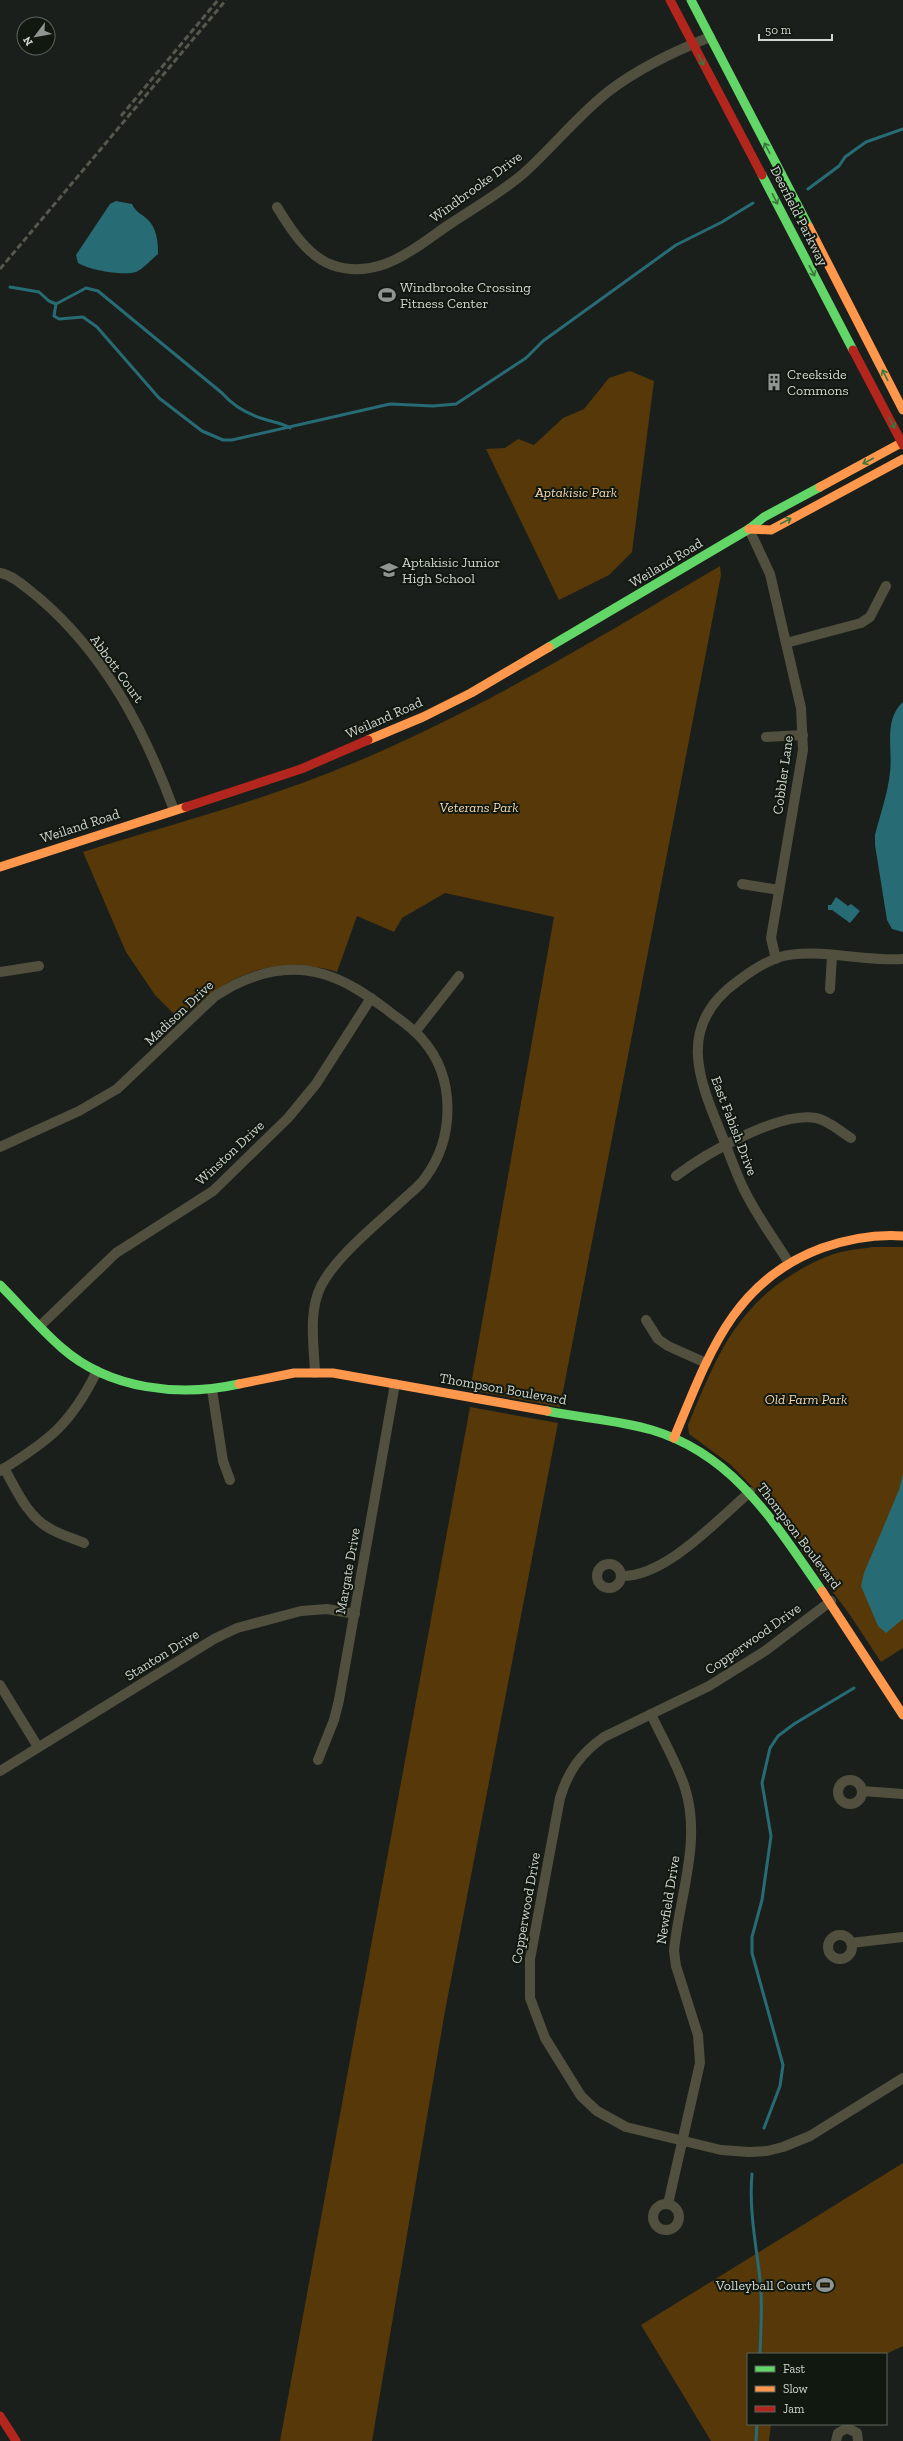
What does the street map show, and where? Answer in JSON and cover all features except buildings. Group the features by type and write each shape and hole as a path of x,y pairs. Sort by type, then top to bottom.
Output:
{"main road":[{"name":"Deerfield Parkway","path":"670,0 903,443"},
{"name":"Deerfield Parkway","path":"691,0 903,410"},
{"path":"893,392 903,401"},
{"name":"Weiland Road","path":"0,867 301,768 423,717 478,689 749,529 764,517 903,443"},
{"path":"749,529 771,530 903,459"},
{"path":"674,1438 715,1341 738,1306 764,1279 824,1246 856,1238 903,1236"},
{"name":"Thompson Boulevard","path":"0,1285 63,1349 97,1370 121,1380 154,1388 186,1391 212,1390 294,1373 357,1376 651,1430 674,1438 706,1455 722,1466 750,1492 831,1601 863,1647 903,1715"},
{"path":"0,2416 16,2441"}],"street":[{"name":"Windbrooke Drive","path":"277,207 289,227 306,247 317,257 330,264 349,269 366,269 386,264 524,174 608,92 628,77 710,37"},
{"name":"Cobbler Lane","path":"749,529 770,574 801,708 803,735 803,750 771,938 776,959"},
{"name":"Abbott Court","path":"0,573 16,580 44,602 77,637 104,670 145,736 174,810"},
{"path":"786,643 861,623 870,617 886,586"},
{"path":"766,737 803,735"},
{"path":"742,884 779,890"},
{"name":"East Fabish Drive","path":"789,1264 741,1184 699,1075 698,1050 702,1029 712,1006 721,995 753,969 776,959 802,954 886,960 903,959"},
{"path":"830,989 832,956"},
{"path":"0,972 40,966"},
{"name":"Madison Drive","path":"0,1146 79,1111 117,1090 210,1001 231,986 252,976 278,970 317,973 355,988 371,998 415,1032 433,1054 445,1080 448,1114 444,1135 434,1162 425,1179 340,1260 320,1287 313,1327 315,1373"},
{"path":"415,1032 459,976"},
{"name":"Winston Drive","path":"40,1326 116,1253 213,1191 288,1118 316,1084 371,998"},
{"path":"676,1176 702,1156 726,1145 769,1126 806,1117 818,1118 851,1138"},
{"path":"646,1320 658,1339 663,1343 706,1362"},
{"path":"84,1543 49,1529 39,1521 30,1512 2,1470 53,1435 65,1424 86,1395 97,1370"},
{"name":"Margate Drive","path":"318,1760 338,1706 395,1384"},
{"path":"212,1390 223,1461 230,1480"},
{"path":"621,1576 639,1575 678,1554 750,1492"},
{"name":"Copperwood Drive","path":"831,1601 740,1668 709,1686 616,1730 593,1745 573,1766 566,1778 560,1798 530,1959 530,1998 545,2038 581,2096 597,2111 626,2127 682,2141 735,2152 761,2151 783,2147 810,2136 903,2078"},
{"name":"Stanton Drive","path":"0,1771 214,1639 237,1628 312,1609 354,1614"},
{"path":"0,1685 38,1747"},
{"name":"Newfield Drive","path":"651,1714 685,1788 691,1828 690,1850 674,1951 677,1972 698,2035 700,2064 668,2204"},
{"path":"862,1791 903,1794"},
{"path":"851,1943 903,1937"},
{"path":"836,2441 838,2433 847,2428 857,2433 858,2441"}],"green space":[{"name":"Aptakisic Park","path":"630,371 654,381 632,552 609,575 559,600 486,449 505,448 518,439 534,445 563,418 584,409 609,378"},
{"name":"Veterans Park","path":"720,566 721,575 560,1407 470,1390 554,917 445,893 402,918 394,932 357,916 337,972 306,966 277,966 261,969 232,980 219,988 180,1020 155,995 126,952 83,852 277,792 360,760 413,737 466,711 569,655"},
{"name":"Old Farm Park","path":"873,1247 903,1247 903,1648 881,1662 850,1615 764,1499 731,1465 689,1434 688,1425 707,1380 728,1340 740,1322 755,1304 772,1289 793,1274 813,1263 839,1253"},
{"path":"470,1407 558,1423 445,2011 372,2441 280,2441"},
{"path":"903,2163 903,2346 887,2354 747,2353 747,2425 771,2425 769,2441 711,2441 641,2325"}],"water":[{"path":"116,201 132,204 137,211 145,217 155,231 158,254 136,272 106,272 83,266 78,263 76,255 110,204"},
{"path":"903,702 903,932 892,929 887,920 875,845 875,835 889,780 891,763 891,726 897,709"},
{"path":"836,897 848,906 851,904 860,911 850,923 832,910 828,910 828,905 831,905"},
{"path":"903,1474 903,1619 886,1633 878,1626 861,1586 864,1573 899,1490"}],"waterway":[{"path":"808,189 839,166 845,157 866,142 903,129"},
{"path":"10,287 39,292 49,301 56,304 54,316 59,319 83,317 97,327 159,398 202,431 223,440 232,440 390,404 433,406 456,404 526,358 543,341 676,245 722,222 753,203"},
{"path":"56,304 86,288 98,291 242,410 254,416 282,424 290,428"},
{"path":"764,2128 780,2086 783,2065 752,1953 752,1937 762,1900 771,1836 762,1783 770,1748 778,1736 794,1724 854,1688"},
{"path":"752,2174 752,2210 761,2292 760,2353"},
{"path":"756,2441 757,2425"}],"railway":[{"path":"121,116 218,0"},
{"path":"0,269 226,0"}],"traffic: fast":[{"path":"691,0 809,227"},
{"path":"762,175 853,350"},
{"path":"549,647 749,529 764,517 820,487"},
{"path":"0,1285 62,1348 81,1362 102,1373 146,1387 170,1389 193,1390 239,1384"},
{"path":"547,1411 626,1424 652,1430 681,1441 707,1456 730,1474 769,1517 822,1591"}],"traffic: slow":[{"path":"809,227 903,410"},
{"path":"820,487 903,442"},
{"path":"749,529 771,530 903,459"},
{"path":"368,740 423,717 471,693 549,647"},
{"path":"0,867 186,807"},
{"path":"674,1438 712,1351 727,1325 745,1301 766,1280 791,1262 822,1248 852,1240 872,1237 903,1236"},
{"path":"239,1384 294,1373 333,1373 547,1411"},
{"path":"822,1591 903,1715"}],"traffic: jam":[{"path":"670,0 762,175"},
{"path":"853,350 903,445"},
{"path":"186,807 301,769 368,740"},
{"path":"0,2416 16,2441"}],"place":[{"name":"Windbrooke Crossing Fitness Center","path":"387,295"},
{"name":"Creekside Commons","path":"774,382"},
{"name":"Aptakisic Junior High School","path":"389,570"},
{"name":"Volleyball Court","path":"825,2285"}]}
